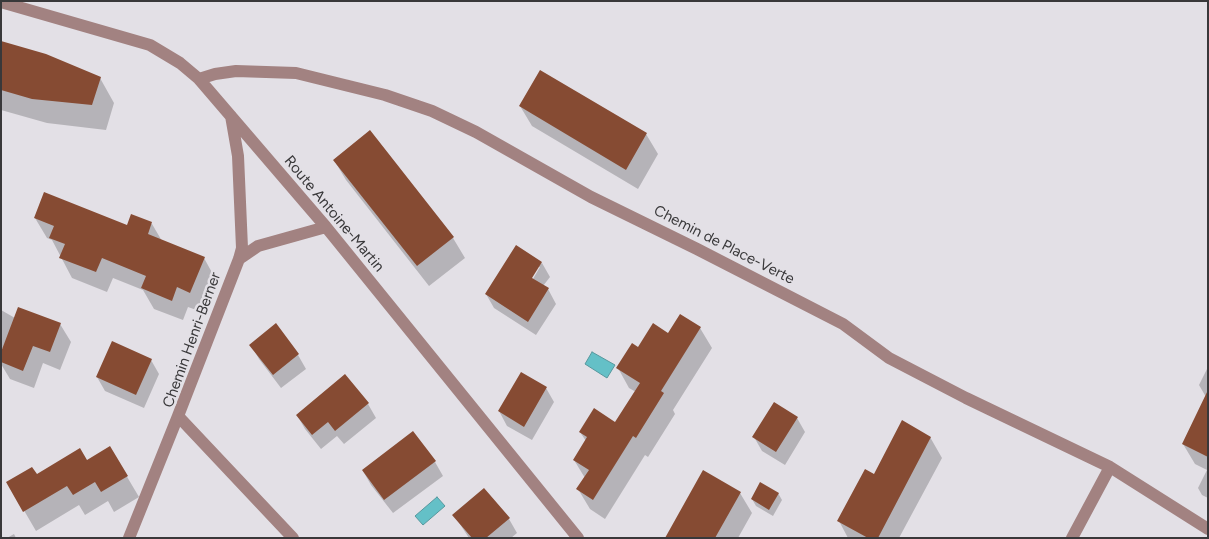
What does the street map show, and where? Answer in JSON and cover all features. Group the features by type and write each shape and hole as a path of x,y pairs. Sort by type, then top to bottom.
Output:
{"street":[{"name":"Route Antoine-Martin","path":"1,2 150,45 180,63 199,79 326,227 578,538"},
{"name":"Chemin de Place-Verte","path":"199,79 215,74 236,71 296,73 386,95 432,110 476,132 591,197 843,324 897,362 966,398 1110,467 1208,530"},
{"name":"Chemin Henri-Berner","path":"231,116 238,156 242,236 239,259 178,416 293,538"},
{"name":"Chemin Henri-Berner","path":"239,259 258,246 326,227"},
{"path":"129,538 178,416"},
{"path":"1072,538 1110,467"}],"water":[{"path":"592,352 615,365 607,378 585,364"},
{"path":"437,497 445,506 423,525 415,516"}],"building":[{"path":"1,41 46,54 101,77 92,105 32,99 1,90"},
{"path":"540,70 647,133 626,170 519,106"},
{"path":"370,130 454,237 417,266 333,160"},
{"path":"44,192 127,225 131,214 152,222 148,234 205,257 190,293 177,287 172,301 141,288 146,276 102,258 96,272 59,258 65,244 49,238 54,226 34,218"},
{"path":"516,245 542,262 532,278 549,288 528,322 485,294"},
{"path":"18,307 61,323 50,352 33,346 23,371 1,362 1,352"},
{"path":"680,314 701,327 661,391 664,393 636,438 633,436 593,500 576,489 589,470 573,460 587,437 579,432 594,408 615,422 640,383 616,368 632,343 638,347 653,323 668,333"},
{"path":"276,323 299,354 273,375 249,345"},
{"path":"112,341 152,359 136,395 96,377"},
{"path":"521,372 547,387 524,427 498,411"},
{"path":"345,374 369,403 335,431 328,422 312,435 296,415"},
{"path":"1208,390 1208,457 1182,444"},
{"path":"774,402 798,417 776,452 752,437"},
{"path":"902,420 931,437 878,538 868,538 837,521 865,469 874,474"},
{"path":"413,431 436,461 384,500 362,470"},
{"path":"110,446 128,476 101,492 95,482 73,495 67,486 23,512 6,482 32,467 37,474 80,448 87,460"},
{"path":"703,470 741,492 715,538 665,538"},
{"path":"760,482 779,493 769,510 751,499"},
{"path":"484,488 510,518 486,538 472,538 452,515"}]}
